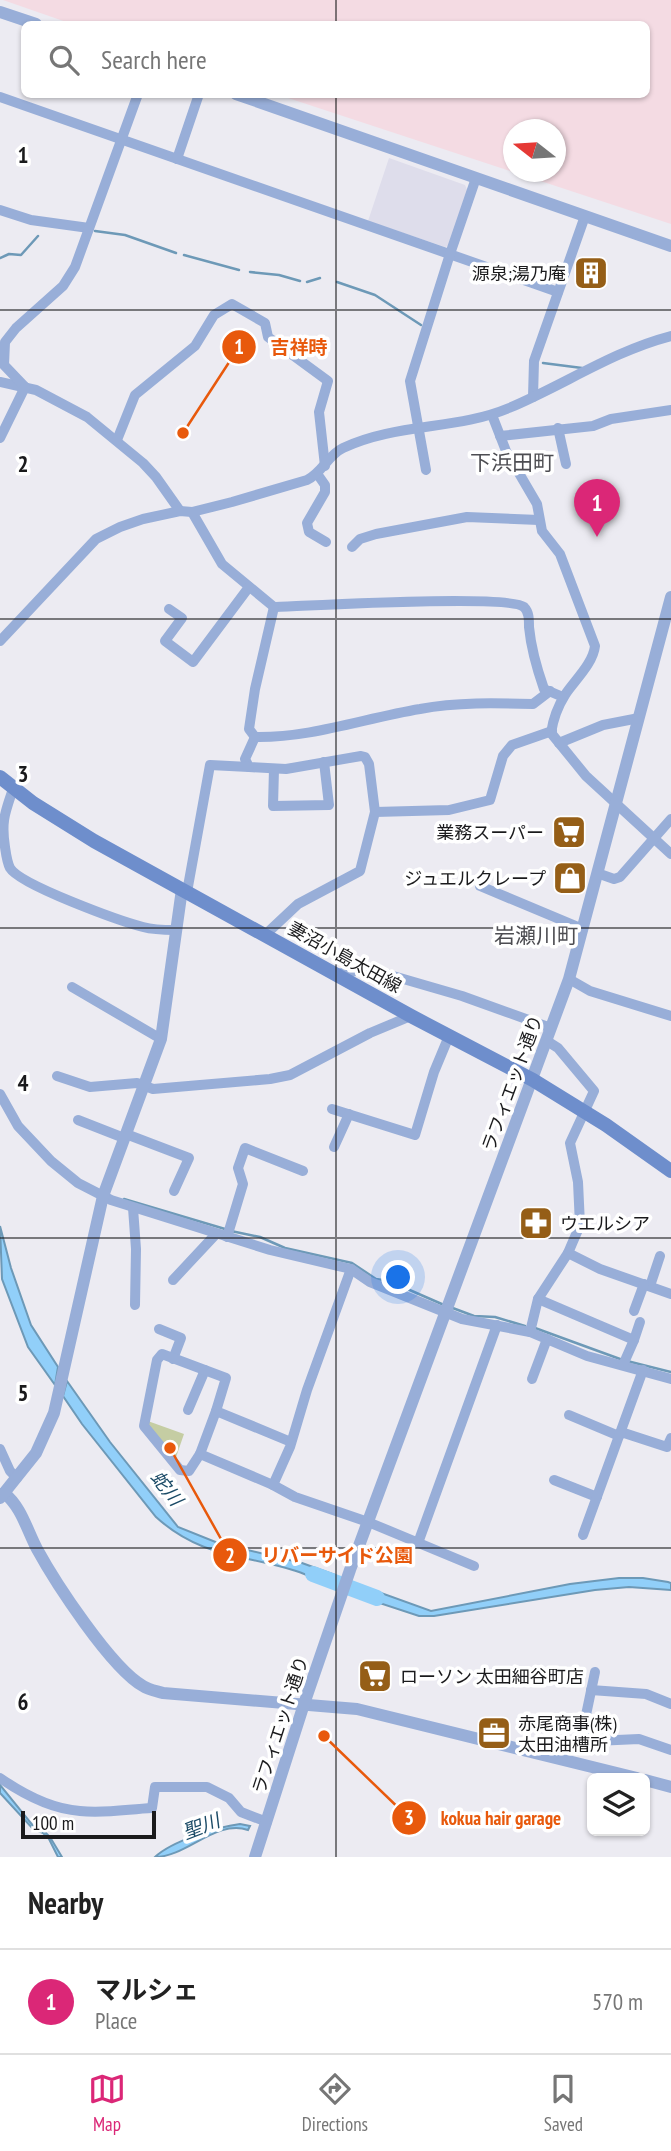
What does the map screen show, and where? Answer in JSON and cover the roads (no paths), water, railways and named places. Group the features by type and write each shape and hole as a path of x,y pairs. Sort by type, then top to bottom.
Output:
{"main road":[{"name":"妻沼小島太田線","path":"0,778 73,830 533,1080 671,1171"}],"street":[{"path":"0,12 27,21"},
{"path":"0,97 558,292"},
{"path":"24,387 4,365 5,342 16,328 63,286 75,267 137,98"},
{"path":"177,159 198,98"},
{"path":"247,98 671,246"},
{"path":"426,470 410,381 476,178"},
{"path":"0,210 31,220 89,228"},
{"path":"533,397 534,361 585,216"},
{"path":"117,440 135,395 195,346 214,315 232,304 265,323 268,337 328,381 319,412 321,470 325,492 307,523 309,532 326,542"},
{"path":"1,638 96,540 120,527 180,511 192,512 307,480 342,449 419,426 492,415 627,349 671,336"},
{"path":"0,382 36,390 87,417 117,440 156,477 180,511"},
{"path":"0,438 24,387"},
{"path":"500,436 593,426 611,419 671,410"},
{"path":"492,415 506,452 537,504 546,539 560,554 595,646 593,655 563,697 552,730 586,776 671,854"},
{"path":"558,428 566,464"},
{"path":"192,512 222,564 274,607 474,600 519,604 526,608 531,644 544,689 563,697"},
{"path":"352,547 360,539 376,534 467,517 539,520"},
{"path":"169,609 182,618 165,641 193,662 249,587"},
{"name":"ラフィエット通り","path":"255,1857 350,1570 569,979 671,597"},
{"path":"255,737 249,729 274,607"},
{"path":"255,737 280,737 344,726 421,708 483,702 533,704 550,691"},
{"path":"559,743 603,725 639,718"},
{"path":"375,813 449,810 490,800 503,756 512,745 552,730"},
{"path":"250,768 245,759 255,737"},
{"path":"265,935 298,904 360,871 375,813 369,764 365,757 361,755 286,769 210,765 175,930 161,1039 103,1196 66,1362 44,1437 17,1478 2,1495 15,1503 37,1549 59,1585 117,1663 143,1687 163,1693 357,1709 617,1773"},
{"path":"274,769 273,806 329,805 324,762"},
{"path":"13,789 1,822 4,862 11,870 33,886 136,925 156,930 175,930"},
{"path":"597,873 614,879 620,877 671,819"},
{"path":"480,886 583,929"},
{"path":"336,974 369,969 462,996 551,1028"},
{"path":"569,979 590,991 671,1016"},
{"path":"72,987 161,1039"},
{"path":"57,1076 90,1087 137,1083 153,1088 166,1088 290,1076 370,1033 411,1016"},
{"path":"332,1109 415,1135 434,1072 449,1036"},
{"path":"530,1332 538,1299 568,1253 580,1225 578,1182 570,1143 594,1091 558,1048 547,1041"},
{"path":"0,1094 18,1126 51,1161 78,1183 103,1196 221,1235 351,1269 370,1282 472,1322 530,1332 587,1356 671,1379"},
{"path":"334,1147 349,1114"},
{"path":"78,1120 189,1158 174,1191"},
{"path":"173,1280 221,1235 243,1184 238,1168 245,1148 303,1171"},
{"path":"133,1208 136,1249 135,1305"},
{"path":"568,1253 600,1269 671,1294"},
{"path":"634,1311 660,1256"},
{"path":"273,1485 291,1442 351,1269"},
{"path":"538,1299 634,1340"},
{"path":"623,1365 639,1322"},
{"path":"418,1543 497,1325"},
{"path":"159,1329 181,1338 173,1359"},
{"path":"532,1379 547,1339"},
{"path":"162,1354 205,1370 226,1378 200,1454 189,1471 180,1470 144,1426 157,1360 162,1354"},
{"path":"188,1410 205,1370"},
{"path":"583,1535 643,1370"},
{"path":"216,1411 291,1442"},
{"path":"569,1415 620,1434 667,1447 671,1438"},
{"path":"0,1449 10,1471 17,1478"},
{"path":"200,1454 295,1497 368,1522 474,1566"},
{"path":"554,1480 597,1497"},
{"path":"595,1672 586,1715 595,1741"},
{"path":"591,1690 646,1694 671,1704"},
{"path":"541,1754 595,1741 639,1739 671,1751"},
{"path":"0,1777 17,1790 41,1801 80,1811 152,1808 155,1787 207,1787 229,1798 241,1812 267,1822"},
{"path":"650,1781 671,1787"}],"water":[{"path":"0,1226 31,1325 58,1367 55,1385 28,1347 2,1279"},
{"path":"67,1381 110,1442 178,1527 218,1543 302,1563 335,1575 332,1586 277,1565 206,1548 189,1540 156,1517 63,1396"},
{"path":"619,1578 668,1582 671,1583 671,1590 629,1587 595,1590 434,1616 419,1616 355,1595 359,1585 431,1611 570,1584"},
{"path":"0,1785 34,1827 40,1827 50,1837 62,1857 58,1857 49,1839 33,1829 0,1793"},
{"path":"240,1824 250,1826 248,1830 224,1830 179,1851 155,1857 195,1836"}],"waterway":[{"path":"95,231 125,235 176,253"},
{"path":"0,258 9,254 21,255 38,236"},
{"path":"184,255 239,270"},
{"path":"250,272 279,275 300,281"},
{"path":"307,282 320,278"},
{"path":"337,282 375,295 421,325"},
{"path":"543,363 582,368"},
{"path":"124,1199 225,1229"},
{"path":"231,1231 260,1237 285,1248 352,1263 376,1279 389,1281 444,1305"},
{"path":"450,1307 474,1316 495,1317 525,1326"},
{"path":"535,1328 620,1359"},
{"path":"627,1361 671,1372"},
{"name":"蛇川","path":"313,1574 377,1598"}],"place":[{"name":"源泉;湯乃庵","path":"591,273"},
{"name":"吉祥時","path":"183,433"},
{"name":"マルシェ","path":"597,537"},
{"name":"業務スーパー","path":"569,832"},
{"name":"ジュエルクレープ","path":"570,878"},
{"name":"ウエルシア","path":"536,1223"},
{"name":"リバーサイド公園","path":"170,1448"},
{"name":"ローソン 太田細谷町店","path":"375,1676"},
{"name":"赤尾商事(株) 太田油槽所","path":"494,1733"},
{"name":"kokua hair garage","path":"324,1736"}],"district":[{"name":"下浜田町","path":"512,462"},
{"name":"岩瀬川町","path":"536,935"}],"water label":[{"name":"聖川","path":"201,1826"}]}
